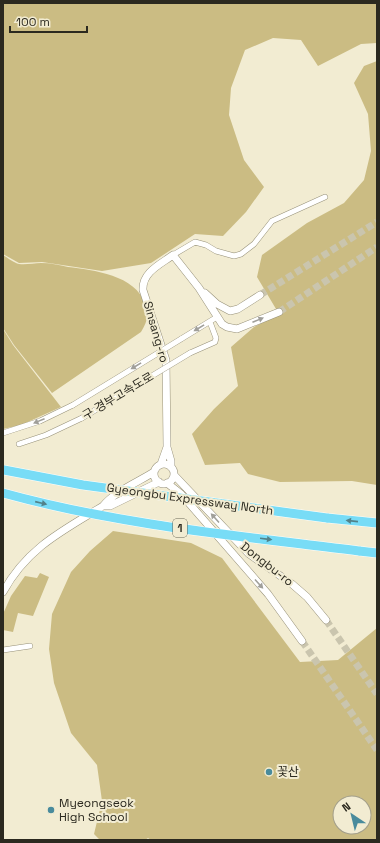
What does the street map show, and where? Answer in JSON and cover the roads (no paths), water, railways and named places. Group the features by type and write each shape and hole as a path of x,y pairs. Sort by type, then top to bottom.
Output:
{"highway":[{"name":"Gyeongbu Expressway North","path":"4,470 83,485 327,518 377,523"},
{"name":"1","path":"3,493 39,503 107,517 360,552 377,553"}],"main road":[{"path":"174,255 199,288 222,324 227,328 237,329 279,312"},
{"name":"Sinsang-ro","path":"167,447 166,360 143,283 147,275 153,269 174,255"},
{"path":"199,288 217,304 230,311 238,309 260,295"},
{"path":"161,464 167,447"},
{"path":"103,506 110,506 159,482 167,483 172,480 174,475 171,467 172,461 167,447"},
{"path":"3,592 9,581 23,563 42,545 103,506 107,501 116,495 154,472 156,467 161,464 166,464 171,467"},
{"path":"154,472 155,478 159,482"},
{"name":"Dongbu-ro","path":"174,475 249,554 292,584 307,598 326,620"},
{"name":"Dongbu-ro","path":"167,483 181,494 268,594 302,641"}],"street":[{"name":"Sinsang-ro","path":"174,255 195,242 206,245 216,251 234,256 242,254 254,244 272,221 325,197"},
{"name":"구 경부고속도로","path":"3,433 40,421 72,405 217,317"},
{"name":"구 경부고속도로","path":"19,444 46,435 82,418 190,353 215,342 216,338 210,322"},
{"path":"3,650 30,646"}],"tunnel":[{"path":"260,295 377,222"},
{"path":"279,312 377,247"},
{"path":"326,620 377,694"},
{"path":"302,641 377,750"}],"place":[{"name":"꽃산","path":"269,772"},
{"name":"Myeongseok High School","path":"51,810"}]}
